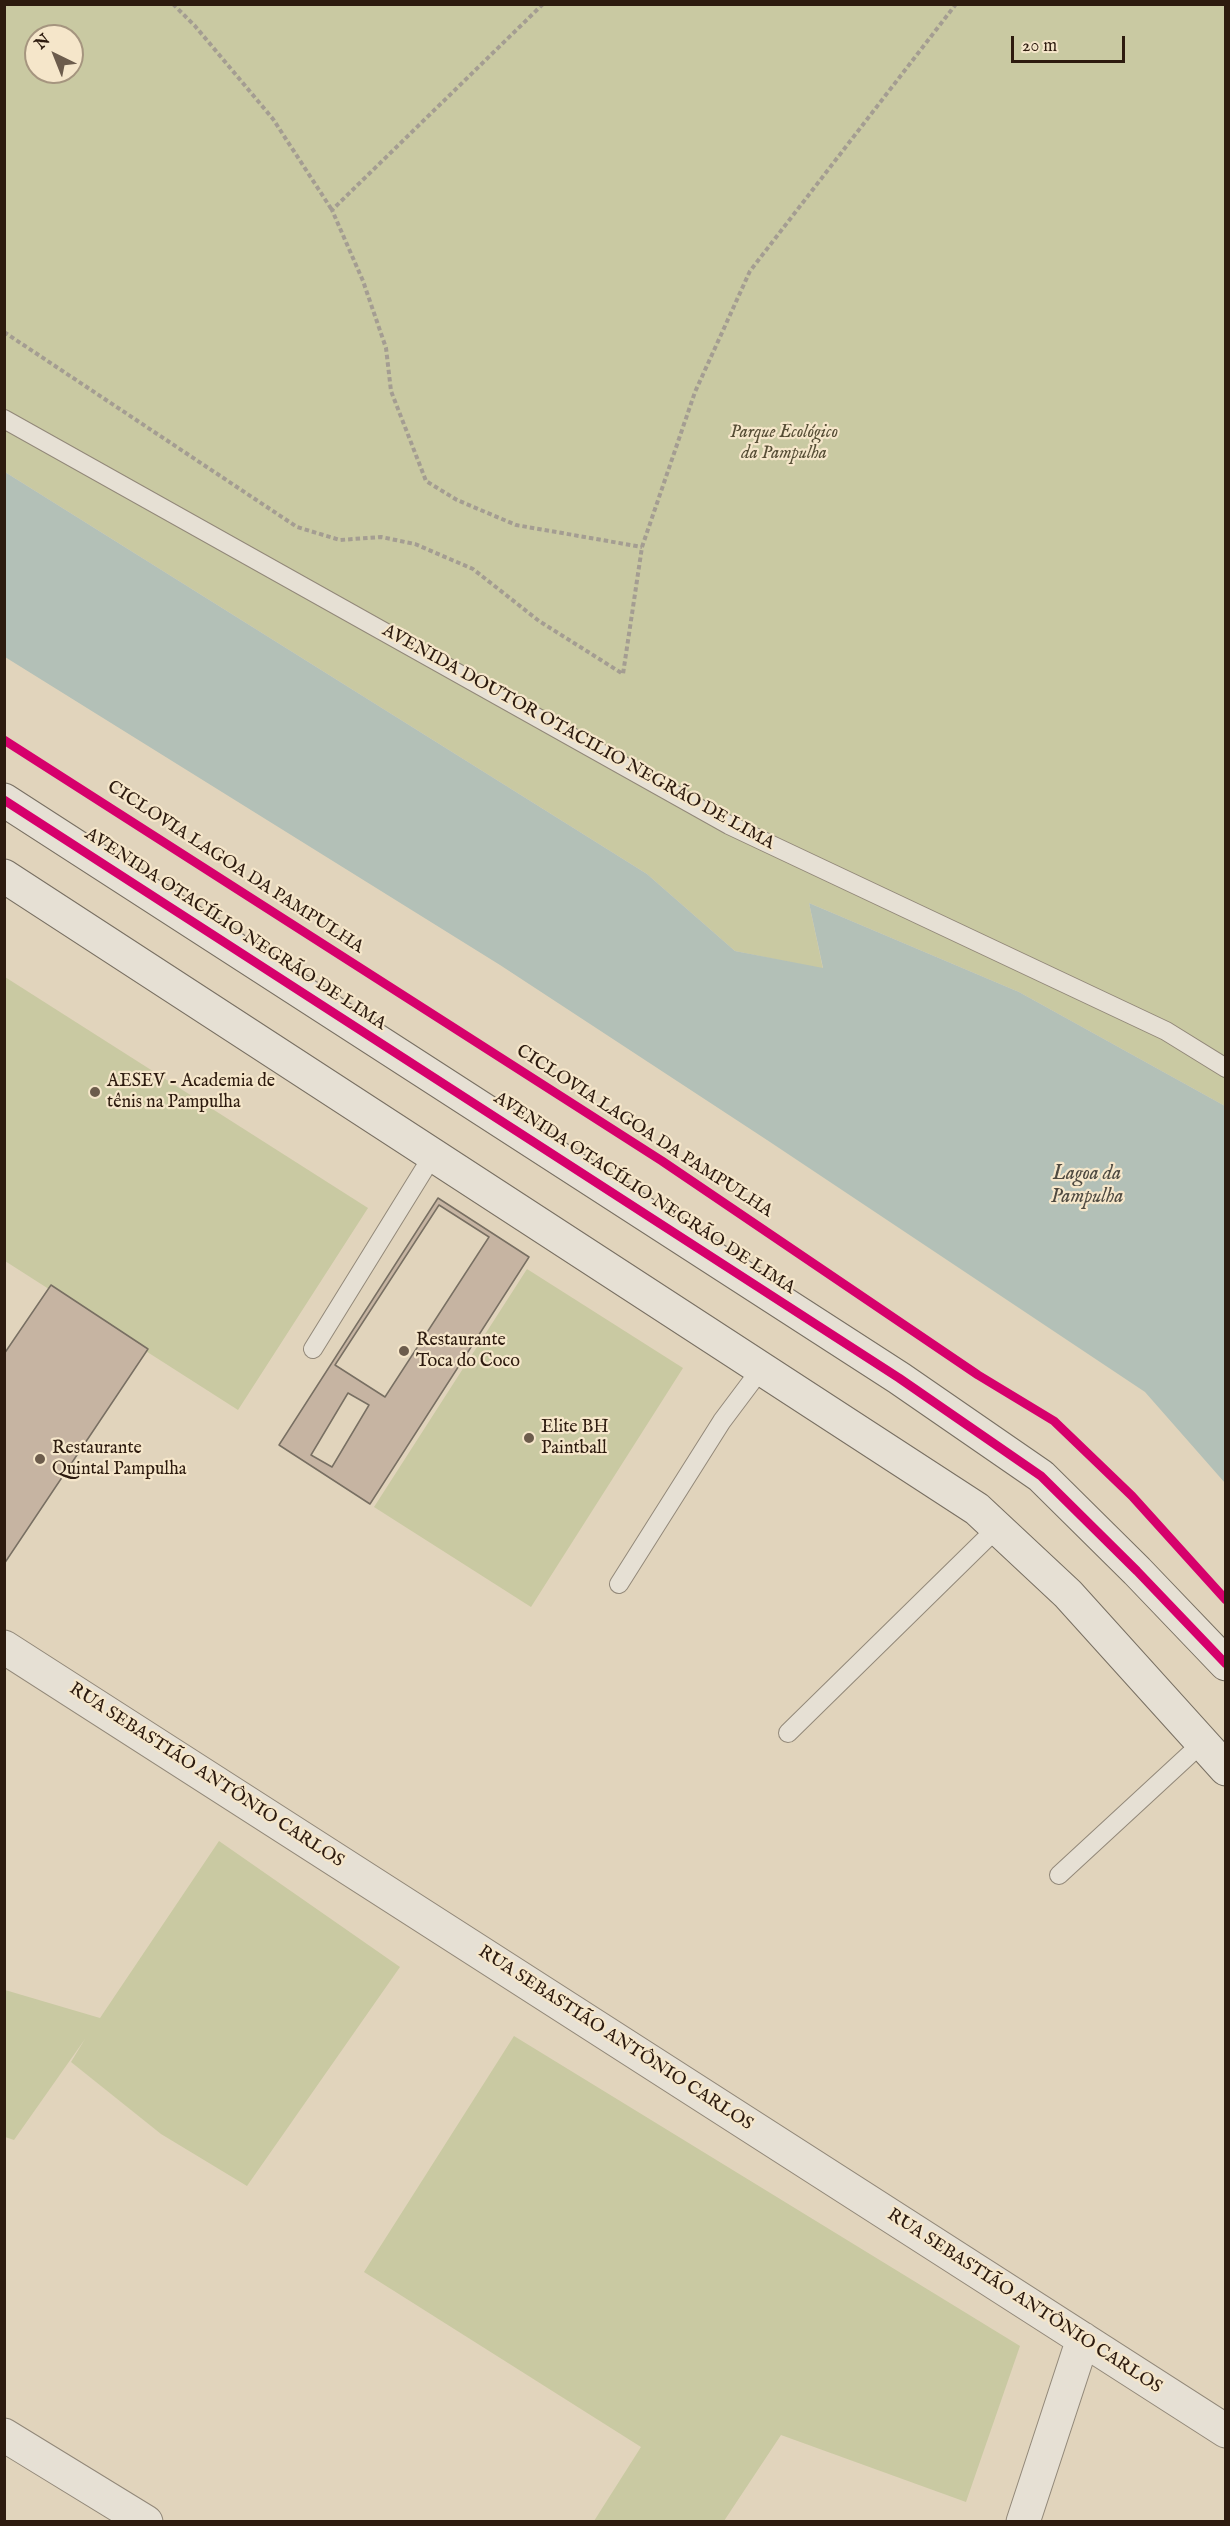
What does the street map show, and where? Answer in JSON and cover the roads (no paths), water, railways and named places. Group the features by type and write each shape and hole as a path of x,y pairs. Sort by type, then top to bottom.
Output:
{"street":[{"name":"AVENIDA OTACÍLIO NEGRÃO DE LIMA","path":"4,800 888,1372 1041,1476 1226,1664"},
{"path":"4,876 977,1509 1068,1594 1226,1769"},
{"name":"RUA SEBASTIÃO ANTÔNIO CARLOS","path":"4,1647 1226,2431"},
{"path":"1023,2522 1083,2339"},
{"path":"4,2435 146,2522"}],"lane":[{"name":"AVENIDA DOUTOR OTACILIO NEGRÃO DE LIMA","path":"4,419 729,825 1166,1031 1226,1068"},
{"path":"313,1349 433,1155"},
{"path":"619,1584 722,1421 761,1369"},
{"path":"788,1733 997,1528"},
{"path":"1059,1875 1202,1743"}],"water":[{"name":"Lagoa da Pampulha","path":"5,472 647,874 735,951 823,968 809,903 1019,992 1225,1106 1225,1483 1145,1392 500,965 5,657"}],"place":[{"name":"AESEV - Academia de tênis na Pampulha","path":"95,1092"},
{"name":"Restaurante Toca do Coco","path":"404,1351"},
{"name":"Elite BH Paintball","path":"529,1438"},
{"name":"Restaurante Quintal Pampulha","path":"40,1459"}],"park label":[{"name":"Parque Ecológico da Pampulha","path":"784,443"}]}
